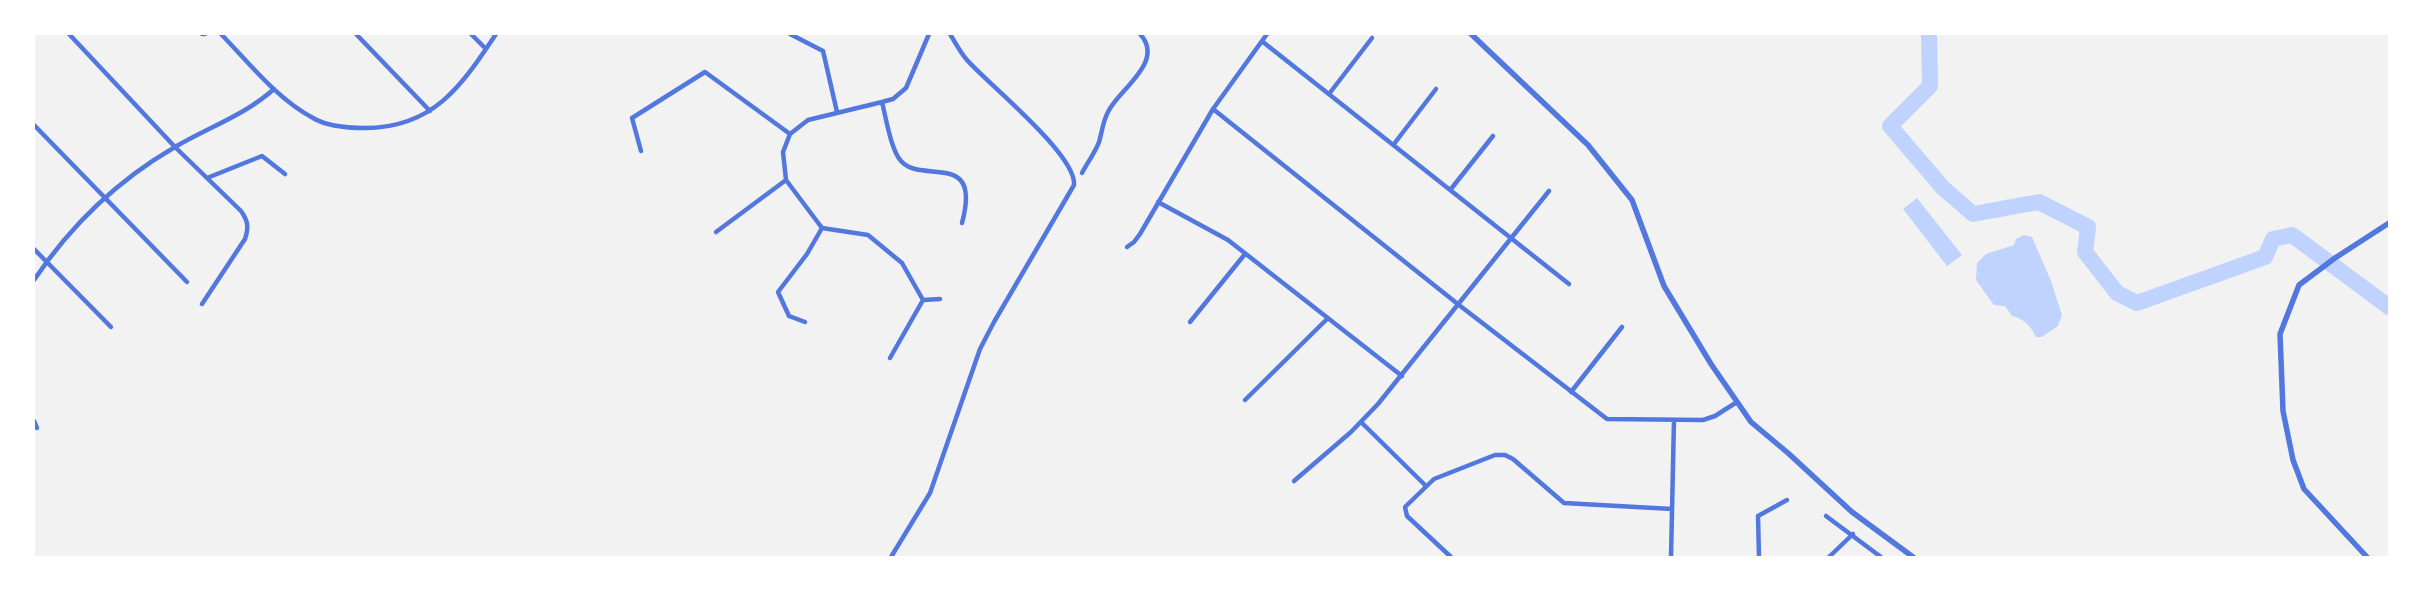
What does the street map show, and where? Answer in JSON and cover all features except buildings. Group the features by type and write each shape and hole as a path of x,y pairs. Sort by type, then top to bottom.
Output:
{"street":[{"path":"69,34 207,178 242,211 247,220 248,229 245,239 202,304"},
{"path":"221,34 274,89 292,105 314,119 337,126 376,128 405,122 430,111 447,99 467,78 496,34"},
{"path":"356,34 430,111"},
{"path":"471,34 486,49"},
{"path":"790,34 823,51 837,112"},
{"path":"922,300 902,263 868,235 822,228 786,180 784,152 790,134 808,120 882,102 893,98 906,88 929,34"},
{"path":"891,557 930,493 984,342 1074,185 1075,180 1045,137 1020,109 966,59 950,34"},
{"path":"1082,173 1098,143 1107,113 1116,99 1136,79 1146,61 1147,47 1140,34"},
{"path":"1127,247 1134,242 1213,109 1267,34"},
{"path":"1471,34 1588,145 1632,200 1664,286 1710,364 1751,422 1788,452 1852,512 1913,557"},
{"path":"1329,94 1372,38"},
{"path":"1263,42 1569,284"},
{"path":"641,152 632,118 705,72 790,134"},
{"path":"34,280 64,238 104,197 176,146 257,104 274,89"},
{"path":"1394,144 1436,89"},
{"path":"882,102 900,161 908,167 950,173 963,184 968,203 962,223"},
{"path":"1213,109 1459,305 1607,419 1703,420 1715,416 1737,402"},
{"path":"34,125 187,282"},
{"path":"1451,189 1494,136"},
{"path":"207,178 262,156 285,174"},
{"path":"716,232 786,180"},
{"path":"1294,480 1361,422 1402,376 1549,192"},
{"path":"1158,202 1228,240 1402,376"},
{"path":"2367,557 2304,489 2293,460 2282,411 2280,334 2299,285 2335,258 2389,223"},
{"path":"805,322 789,316 778,292 807,254 822,228"},
{"path":"34,249 111,327"},
{"path":"1190,322 1245,254"},
{"path":"922,300 940,299"},
{"path":"890,358 922,300"},
{"path":"1245,400 1328,318"},
{"path":"1571,392 1622,327"},
{"path":"1672,557 1674,420"},
{"path":"34,421 37,428"},
{"path":"1361,422 1426,486"},
{"path":"1451,557 1407,516 1405,506 1434,479 1495,455 1505,455 1564,503 1672,509"},
{"path":"1759,557 1758,516 1787,500"},
{"path":"1826,516 1881,557"},
{"path":"1829,557 1853,535"}],"water":[{"path":"1917,198 1962,255 1947,266 1903,209"},
{"path":"2024,235 2032,237 2051,281 2062,315 2058,326 2042,337 2036,337 2027,324 2012,316 2005,306 1994,305 1976,280 1977,263 1986,254 2014,245 2016,239"}],"waterway":[{"path":"1929,34 1930,86 1890,126 1943,188 1973,214 2039,202 2088,227 2085,252 2117,293 2137,303 2265,257 2273,239 2292,235 2389,307"}]}
